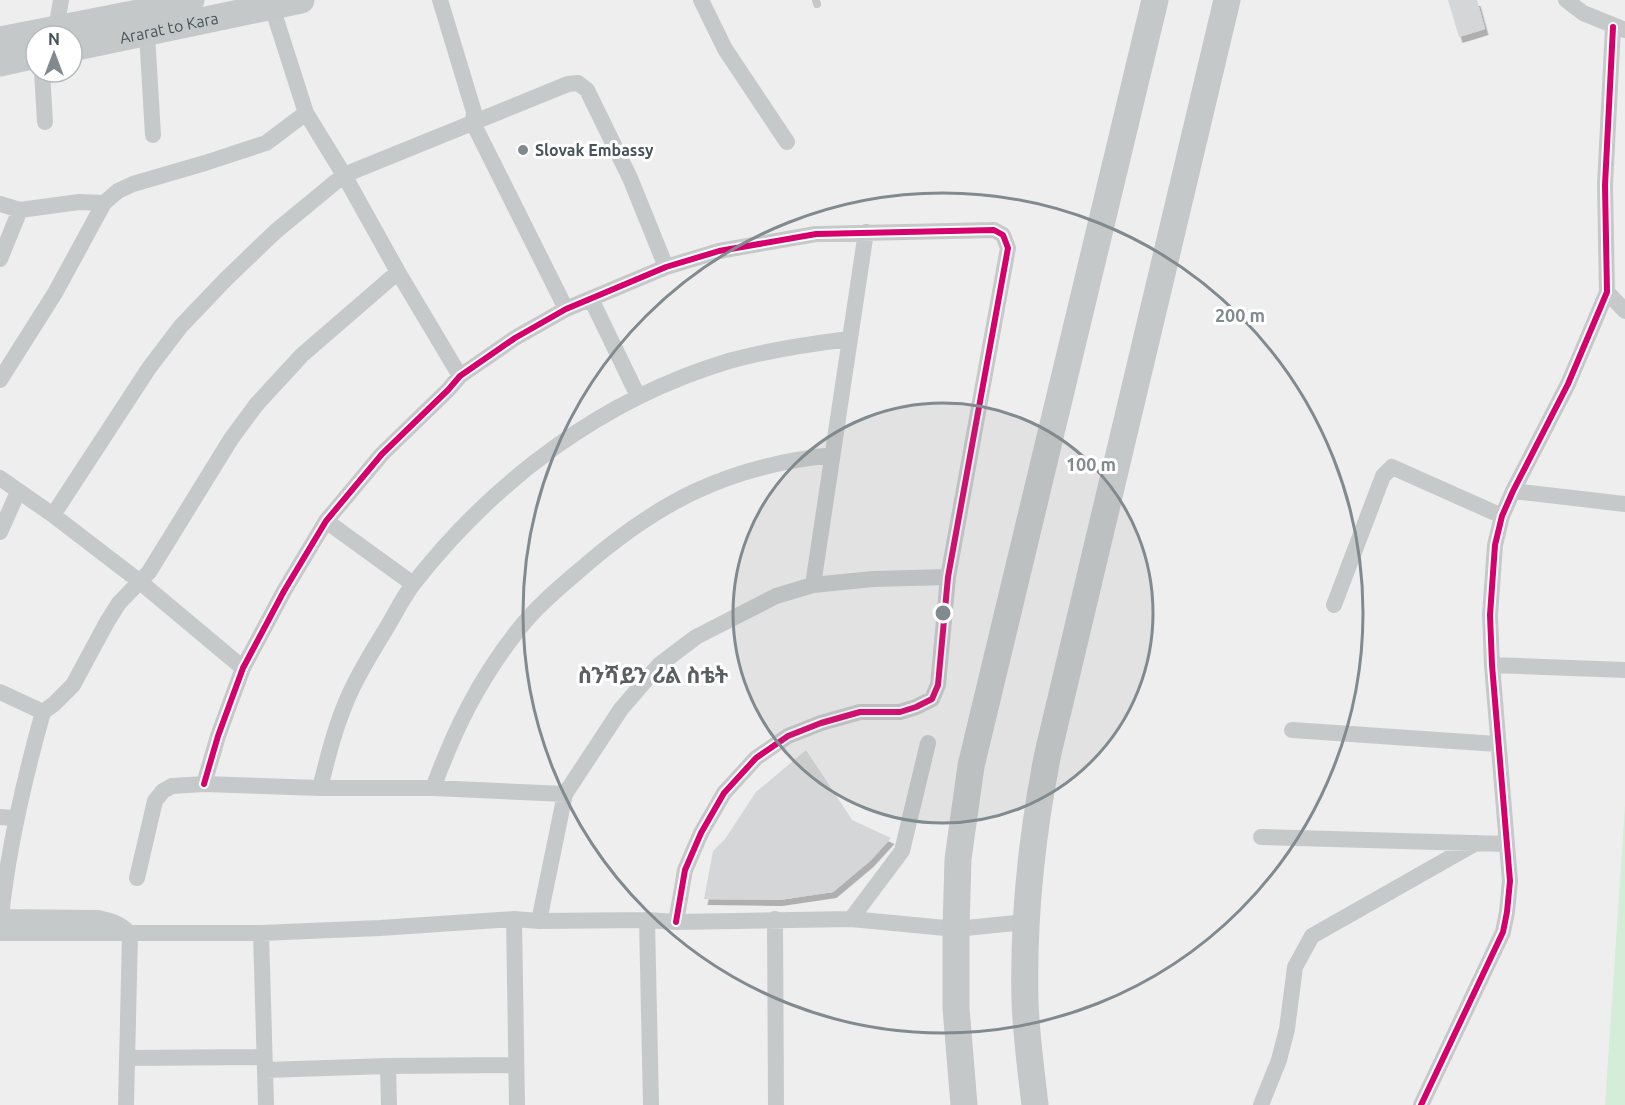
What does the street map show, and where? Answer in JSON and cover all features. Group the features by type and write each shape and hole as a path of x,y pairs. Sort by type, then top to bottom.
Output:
{"main road":[{"name":"Ararat to Kara","path":"84,32 191,0"},
{"name":"Ararat to Kara","path":"84,37 147,34 301,0"},
{"path":"964,1105 956,1008 956,929 958,859 971,766 1155,0"},
{"path":"1035,1105 1025,1001 1026,922 1036,811 1227,0"},
{"name":"Ararat to Kara","path":"0,54 24,48"},
{"name":"Ararat to Kara","path":"0,54 24,55"}],"street":[{"path":"61,0 63,24"},
{"path":"440,0 474,112 473,123 566,309"},
{"path":"701,0 725,49 788,142"},
{"path":"1422,1105 1503,932 1507,912 1510,881 1497,744 1490,615 1495,545 1502,516 1513,491 1568,384 1607,292 1605,185 1621,26 1584,13 1566,0"},
{"path":"272,7 306,112 460,376"},
{"path":"147,34 153,135"},
{"path":"53,514 149,368 181,326 276,231 344,175 568,84 578,83 587,90 630,178 666,267"},
{"path":"43,84 45,122"},
{"path":"0,380 55,293 104,203 118,191 133,184 266,142 306,112"},
{"path":"0,204 20,210 79,202 104,203"},
{"path":"0,258 20,210"},
{"path":"204,784 218,736 243,668 284,591 326,521 382,454 460,376 515,338 566,309 666,267 719,251 816,234 994,230 1003,235 1008,248 948,577 938,685 932,699 916,707 900,711 861,712 820,723 788,736 756,758 724,793 701,833 685,870 676,922"},
{"path":"813,585 866,232"},
{"path":"126,1105 130,934 123,926 98,918 0,922 6,871 8,818 42,712 54,704 73,685 106,622 119,603 149,572 231,440 256,405 302,355 398,272"},
{"path":"1607,292 1625,311"},
{"path":"591,299 638,396"},
{"path":"320,788 335,731 350,692 413,584 473,515 520,473 551,448 638,396 687,375 730,361 789,347 849,339"},
{"path":"433,788 452,738 468,707 487,674 520,627 566,582 613,541 662,507 696,489 770,464 832,455"},
{"path":"1334,605 1383,476 1392,467 1502,516"},
{"path":"0,478 53,514 139,581 243,668"},
{"path":"1513,491 1625,504"},
{"path":"0,532 18,492"},
{"path":"326,521 413,584"},
{"path":"539,921 565,794 621,709 659,665 696,637 776,596 813,585 873,579 948,577"},
{"path":"1492,665 1625,670"},
{"path":"0,692 42,712"},
{"path":"1292,730 1497,744"},
{"path":"851,919 902,851 928,743"},
{"path":"137,878 155,801 163,791 172,786 204,784 320,788 433,788 565,794"},
{"path":"1261,837 1506,844"},
{"path":"1261,1105 1279,1060 1287,1029 1294,967 1312,936 1476,843"},
{"path":"130,934 261,933 514,919 676,922 851,919 956,929 1026,922"},
{"path":"514,919 517,1105"},
{"path":"775,919 776,1105"},
{"path":"647,920 651,1105"},
{"path":"261,933 266,1105"},
{"path":"127,1058 388,1066 516,1065"},
{"path":"388,1066 389,1105"}],"green space":[{"path":"1625,805 1625,1105 1605,1105"}],"building":[{"path":"1448,0 1477,0 1485,29 1459,37"},
{"path":"806,750 852,820 891,838 870,861 833,892 779,900 704,899 713,851 725,839 756,792"}],"cycle path":[{"path":"1421,1105 1503,932 1507,912 1510,881 1490,615 1495,545 1502,516 1513,491 1568,384 1607,292 1605,185 1613,27"},
{"path":"204,784 218,736 243,668 284,591 326,521 382,454 460,376 515,338 566,309 666,267 719,251 816,234 994,230 1003,235 1008,248 948,577 938,685 932,699 900,712 860,712 821,723 788,736 756,758 724,793 701,833 685,870 676,922"}],"place":[{"name":"Slovak Embassy","path":"523,150"}],"district":[{"name":"ስንሻይን ሪል ስቴት","path":"653,674"}]}
